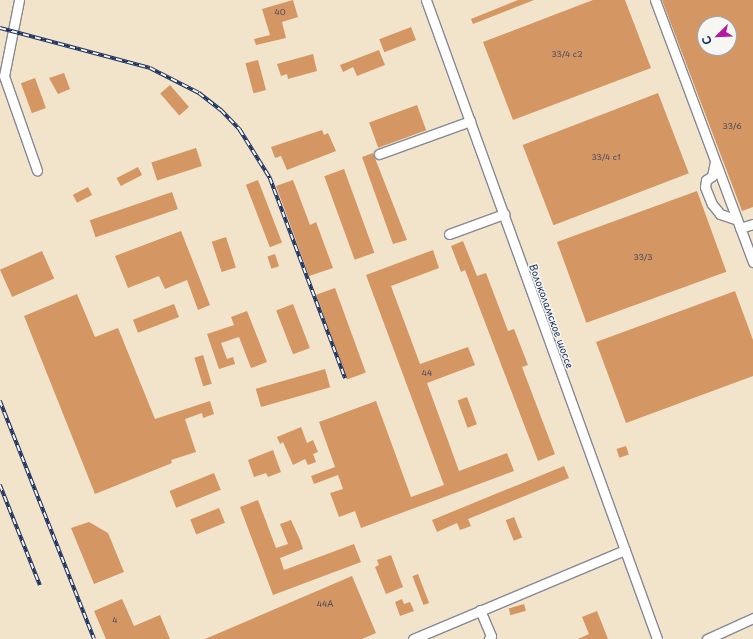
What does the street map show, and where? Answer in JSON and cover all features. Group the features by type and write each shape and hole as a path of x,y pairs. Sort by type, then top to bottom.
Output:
{"street":[{"path":"19,0 4,76 37,170"},
{"name":"Волоколамское шоссе","path":"426,0 657,639"},
{"path":"654,0 753,262"},
{"path":"379,154 470,121"},
{"path":"715,160 712,176 706,180 705,187 712,204 720,214 739,224 753,224"},
{"path":"449,234 504,214"},
{"path":"413,639 434,635 480,610 625,550"},
{"path":"480,610 491,636 489,639"},
{"path":"707,639 753,618"}],"building":[{"path":"293,0 298,17 282,22 286,38 256,45 254,39 270,35 262,9"},
{"path":"518,0 534,0 473,24 471,19"},
{"path":"593,0 625,0 651,68 513,120 483,42"},
{"path":"662,0 753,0 753,207 742,211"},
{"path":"411,27 416,40 384,52 379,39"},
{"path":"379,50 385,65 357,76 353,67 343,72 340,65"},
{"path":"313,54 317,71 288,79 287,74 281,76 277,64"},
{"path":"258,60 266,90 253,93 245,63"},
{"path":"64,73 70,89 58,94 49,78"},
{"path":"35,78 46,108 32,113 21,83"},
{"path":"170,85 189,107 179,115 160,94"},
{"path":"658,93 689,173 553,225 523,145"},
{"path":"417,105 426,130 378,148 369,122"},
{"path":"322,130 324,135 328,133 336,151 287,170 281,156 275,158 271,147"},
{"path":"196,148 202,166 157,181 151,163"},
{"path":"373,153 407,240 393,244 362,157"},
{"path":"138,167 142,175 121,186 117,178"},
{"path":"344,169 374,253 355,260 324,176"},
{"path":"258,180 282,243 270,247 246,185"},
{"path":"293,180 310,225 316,222 333,268 309,276 276,186"},
{"path":"88,187 92,195 77,203 73,195"},
{"path":"697,191 726,272 586,323 557,242"},
{"path":"172,192 178,209 96,237 90,220"},
{"path":"181,231 210,305 198,310 187,280 165,289 159,276 128,288 115,256"},
{"path":"226,237 236,267 222,272 212,242"},
{"path":"463,241 477,276 486,273 508,331 514,329 528,365 522,367 555,454 538,461 465,270 461,272 451,246"},
{"path":"433,250 439,268 391,286 420,364 468,347 475,365 427,383 459,471 507,453 514,471 361,528 355,511 339,517 330,493 343,489 338,475 314,484 311,476 335,467 319,422 376,401 411,497 444,485 366,275"},
{"path":"42,251 54,278 12,297 0,270"},
{"path":"275,254 279,266 271,269 267,256"},
{"path":"335,288 366,373 347,379 316,295"},
{"path":"735,291 753,340 753,376 626,423 596,342"},
{"path":"77,294 95,337 118,328 155,419 210,401 214,414 203,418 202,413 185,419 196,452 171,460 172,463 95,494 24,316"},
{"path":"174,304 179,317 138,333 133,320"},
{"path":"293,304 310,348 293,354 276,310"},
{"path":"247,311 267,362 251,368 239,337 221,343 227,359 233,357 235,364 219,369 207,334 234,325 231,317"},
{"path":"203,355 212,384 203,386 194,358"},
{"path":"325,369 330,387 261,407 256,389"},
{"path":"467,397 477,424 468,428 458,400"},
{"path":"301,427 307,443 313,440 318,452 313,454 316,462 308,465 305,459 293,465 283,442 280,444 277,437"},
{"path":"626,446 629,455 619,458 616,449"},
{"path":"273,450 281,472 268,477 266,473 254,477 248,460"},
{"path":"564,466 569,478 468,519 471,526 460,530 457,523 437,532 432,520"},
{"path":"214,473 221,490 176,508 169,491"},
{"path":"258,500 276,548 288,544 280,524 291,520 300,540 303,549 280,558 284,570 354,544 361,562 273,595 240,507"},
{"path":"219,508 225,523 196,534 190,520"},
{"path":"514,517 522,537 514,541 506,520"},
{"path":"89,522 108,533 124,572 94,584 71,528"},
{"path":"391,555 403,587 386,594 375,567 379,565 377,560"},
{"path":"418,574 429,603 424,605 412,576"},
{"path":"352,576 376,633 362,639 205,639"},
{"path":"122,599 134,626 160,615 170,639 106,639 94,611"},
{"path":"402,599 404,604 410,602 414,611 400,616 395,602"},
{"path":"524,604 526,611 511,615 509,608"},
{"path":"597,611 608,639 578,639 589,634 582,617"}],"railway":[{"path":"0,28 150,68 199,93 221,110 240,130 270,178 345,378"},
{"path":"0,401 94,639"},
{"path":"0,485 40,585"}]}
